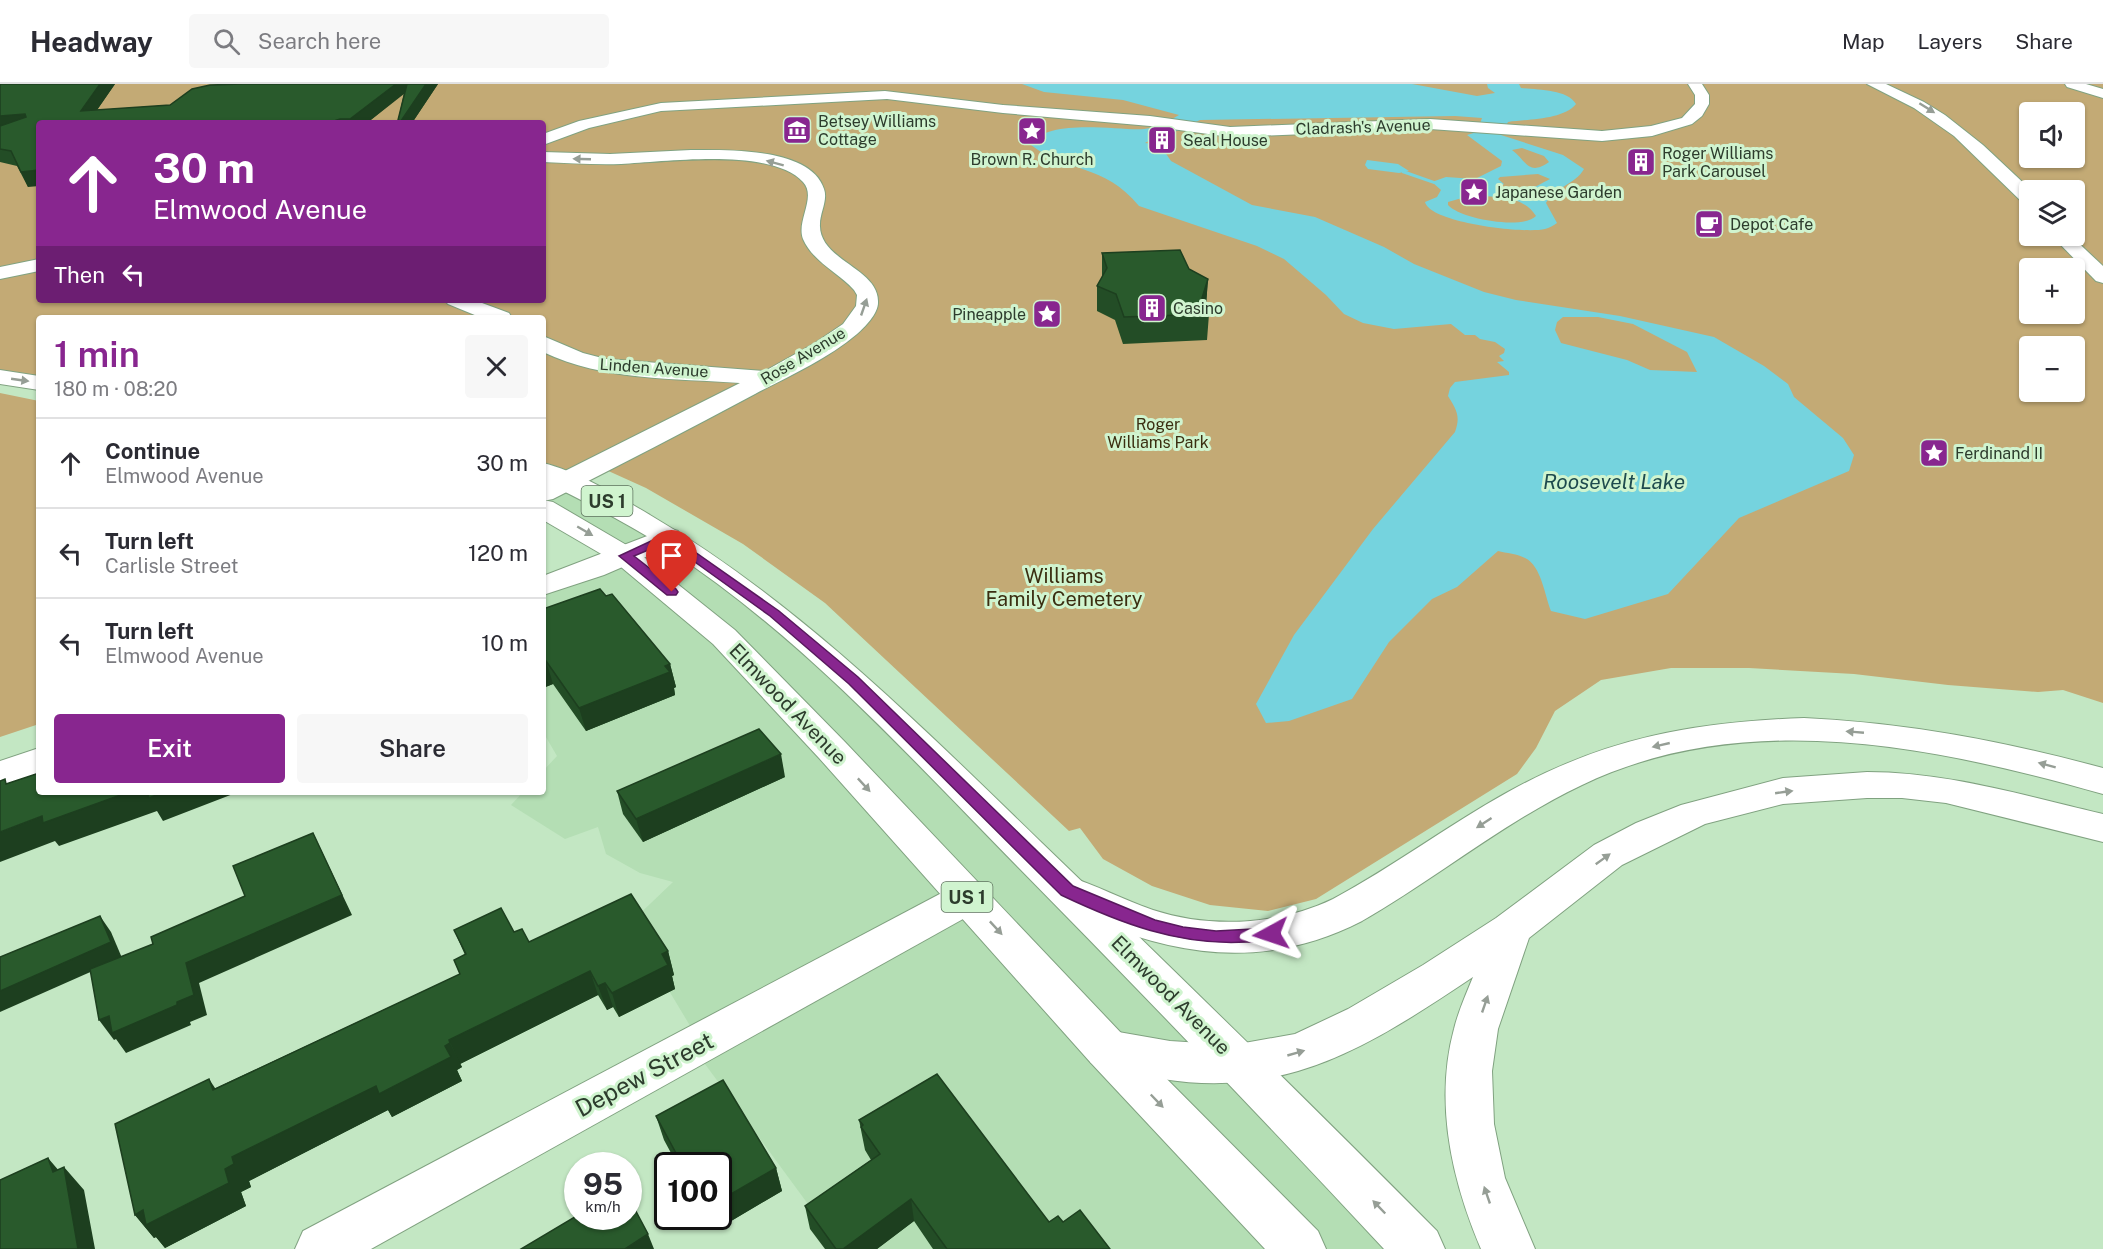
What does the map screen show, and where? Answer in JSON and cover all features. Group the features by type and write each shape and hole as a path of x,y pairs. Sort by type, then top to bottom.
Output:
{"main road":[{"name":"Cladrash's Avenue","path":"914,84 958,102"},
{"path":"546,139 584,124 650,109 887,95 909,92 915,88 914,84"},
{"name":"Cladrash's Avenue","path":"887,95 958,102 990,108 1162,122 1186,127 1244,132 1403,124 1476,126 1602,136 1664,129 1687,121 1701,108 1702,95 1695,84"},
{"path":"1874,84 1914,100 1946,121 1988,157 2019,189"},
{"path":"2072,84 2103,94"},
{"path":"857,85 854,88 857,92 887,95"},
{"path":"770,103 857,85"},
{"name":"Rose Avenue","path":"546,157 601,159 728,154 774,162 795,169 811,180 817,196 809,222 812,237 824,255 861,284 868,300 861,317 847,331 769,378 551,482"},
{"path":"2071,246 2103,277"},
{"path":"0,273 36,266"},
{"path":"463,303 493,315"},
{"name":"Linden Avenue","path":"546,344 575,358 606,366 769,378"},
{"path":"0,377 36,383"},
{"name":"Elmwood Avenue","path":"551,482 630,514 668,537 775,613 814,645 893,718 1067,891 1419,1249"},
{"name":"Elmwood Avenue","path":"546,510 625,556 724,637 824,741 1107,1049 1300,1249"},
{"path":"546,585 625,556 668,537"},
{"path":"1067,891 1143,922 1183,933 1235,937 1290,932 1324,922 1355,905 1525,796 1627,754 1708,736 1796,730 1892,735 1994,752 2103,781"},
{"path":"0,774 36,761"},
{"path":"1107,1049 1178,1062 1238,1063 1275,1059 1304,1051 1330,1040 1436,980 1511,929 1608,855 1694,814 1783,791 1868,785 1902,785 1947,790 2103,828"},
{"name":"Depew Street","path":"321,1249 968,898"},
{"path":"1509,1249 1500,1233 1480,1178 1470,1124 1469,1071 1476,1029 1511,929"}],"shaded area":[{"path":"571,485 667,534 1130,938 1446,1249 841,1249 705,1064 692,1029 629,924 673,882 640,873 606,854 598,827 565,839 511,805 520,795 546,795 546,768 557,756 546,737 546,590 629,559 546,505 546,496"}],"green space":[{"name":"Roger Williams Park","path":"0,84 2103,84 2103,703 2063,690 2038,692 1854,674 1749,668 1671,668 1601,680 1555,711 1536,748 1517,774 1316,899 1268,911 1210,905 1152,886 1103,859 1080,828 1069,831 825,603 743,544 646,488 604,469 546,496 546,315 36,315 36,380 0,374"},
{"path":"0,393 36,400 36,725 0,737"}],"water":[{"name":"Roosevelt Lake","path":"1022,84 1412,84 1477,96 1495,93 1488,88 1487,84 1519,84 1521,88 1566,95 1576,104 1570,109 1545,118 1508,122 1501,135 1563,155 1584,169 1575,179 1554,193 1546,203 1557,223 1545,229 1519,230 1460,221 1443,216 1431,209 1425,202 1437,197 1441,190 1432,182 1446,177 1475,179 1501,166 1502,161 1467,135 1477,132 1482,118 1455,116 1200,120 1168,135 1161,134 1145,143 1160,145 1171,161 1252,205 1315,217 1384,247 1414,264 1484,292 1516,300 1620,316 1714,337 1764,366 1788,384 1794,397 1843,438 1854,455 1849,471 1739,518 1668,594 1585,619 1551,611 1535,567 1525,558 1498,551 1457,587 1432,599 1389,642 1352,699 1289,721 1266,723 1256,704 1294,635 1373,529 1455,432 1458,417 1448,396 1450,388 1455,382 1509,375 1509,372 1497,362 1504,361 1499,356 1504,353 1505,349 1495,342 1480,339 1475,335 1465,335 1451,324 1394,329 1363,323 1344,314 1326,295 1284,259 1257,246 1139,206 1126,192 1112,182 1045,154 1031,145 1039,136 1051,131 1084,127 1144,129 1158,126 1179,115 1123,100 1044,92","holes":["1522,148 1544,156 1549,162 1536,168 1532,167 1512,150","1538,174 1550,179 1525,191 1511,193 1499,187 1504,184 1498,179","1469,196 1506,198 1523,204 1536,216 1518,222 1492,221 1465,215 1448,205 1448,202","1563,317 1598,317 1633,324 1687,352 1697,372 1650,370 1627,360 1561,343 1555,330 1557,322"]},
{"path":"1367,160 1398,164 1409,171 1399,173 1368,169 1365,165"}],"building":[{"path":"0,84 100,84 81,111 170,105 192,89 210,85 396,84 350,119 36,120 36,170 21,172 11,151 0,149 0,126 26,117 25,114 0,116"},
{"path":"407,84 426,84 402,120 398,120"},
{"path":"1180,250 1189,269 1208,279 1202,298 1209,314 1124,317 1116,294 1097,286 1107,268 1102,253"},
{"path":"600,589 606,596 612,594 670,664 665,666 670,672 579,708 546,661 546,608"},
{"path":"759,729 781,754 636,819 617,791"},
{"path":"36,774 36,795 121,795 43,823 42,816 0,832 0,781 5,779 6,784"},
{"path":"313,833 342,895 186,963 194,995 177,1002 177,1005 112,1033 109,1016 99,1020 90,969 153,944 151,937 245,896 233,866"},
{"path":"631,894 668,951 662,954 668,965 612,993 605,983 598,986 590,971 449,1040 450,1043 445,1046 451,1057 379,1094 376,1086 232,1157 234,1164 225,1169 229,1183 146,1225 143,1210 135,1215 115,1124 209,1079 213,1090 460,974 454,960 466,954 454,930 501,908 514,932 522,929 529,942"},
{"path":"100,916 111,942 0,991 0,957"},
{"path":"937,1074 1049,1222 1058,1216 1063,1222 1080,1210 1110,1249 947,1249 911,1199 843,1249 836,1249 805,1206 880,1154 861,1127 863,1125 859,1120"},
{"path":"723,1080 776,1168 732,1193 732,1152 675,1152 656,1116"},
{"path":"48,1158 53,1172 64,1167 78,1249 0,1249 0,1180"},
{"path":"564,1223 564,1230 642,1230 642,1223 648,1234 625,1249 521,1249"}],"waterway":[{"path":"1404,172 1434,182"}],"place":[{"name":"Betsey Williams Cottage","path":"797,130"},
{"name":"Brown R. Church","path":"1032,131"},
{"name":"Seal House","path":"1162,140"},
{"name":"Roger Williams Park Carousel","path":"1641,162"},
{"name":"Japanese Garden","path":"1474,192"},
{"name":"Depot Cafe","path":"1709,224"},
{"name":"Casino","path":"1152,308"},
{"name":"Pineapple","path":"1047,314"},
{"name":"Ferdinand II","path":"1934,453"}],"route":[{"path":"672,592 625,556 668,537 775,613 854,681 1067,891 1153,926 1183,933 1216,937 1253,937 1271,934"}],"park label":[{"name":"Williams Family Cemetery","path":"1064,588"}]}
